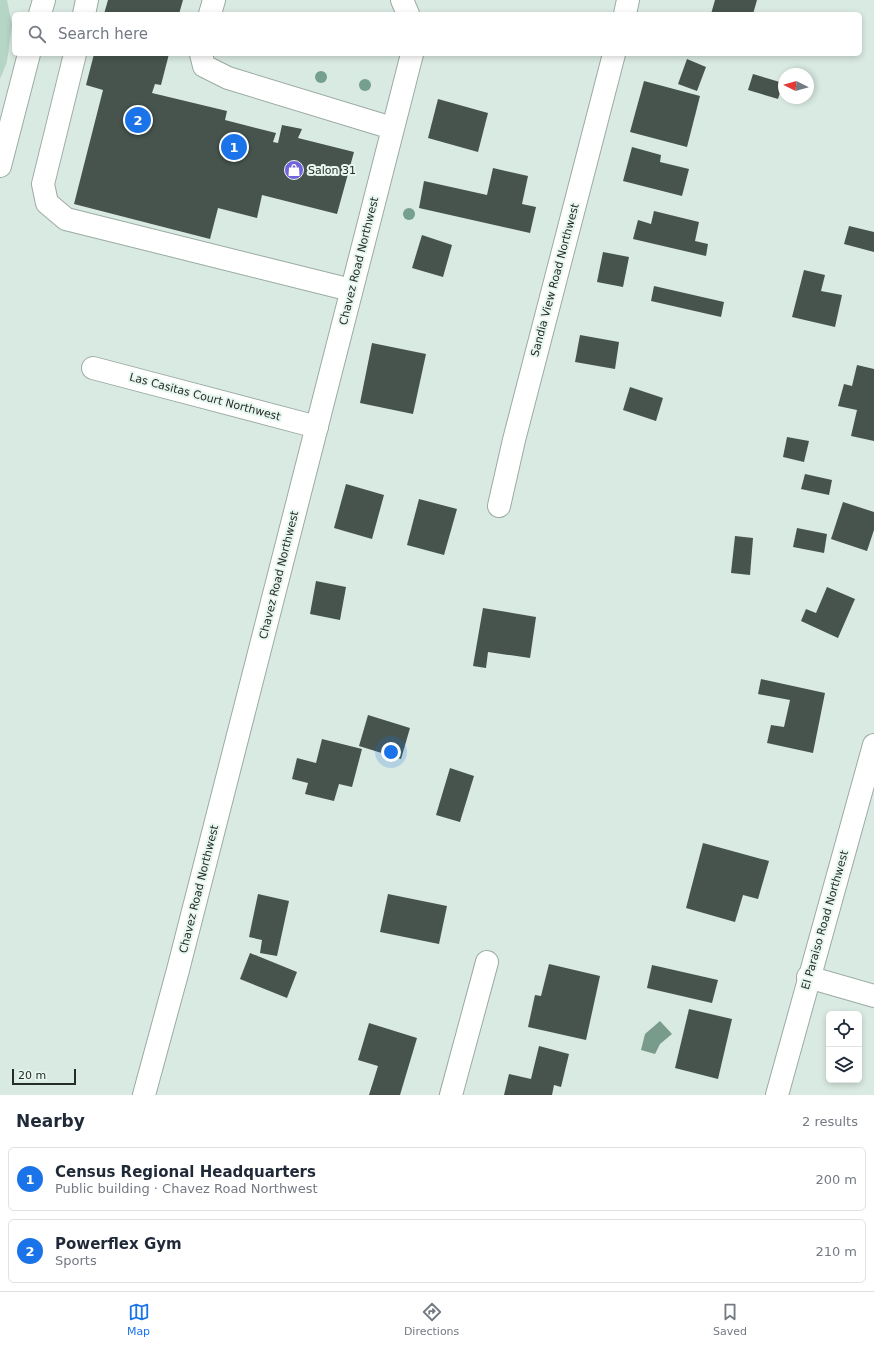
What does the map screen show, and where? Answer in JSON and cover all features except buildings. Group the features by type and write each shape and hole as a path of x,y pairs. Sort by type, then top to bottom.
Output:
{"street":[{"path":"41,12 44,0"},
{"path":"84,12 87,0"},
{"path":"211,12 214,0"},
{"path":"402,0 407,12"},
{"path":"625,12 628,0"},
{"path":"0,166 28,56"},
{"path":"74,56 43,184 48,203 66,219 352,290"},
{"path":"202,56 204,66 228,78 392,128"},
{"name":"Chavez Road Northwest","path":"144,1095 411,56"},
{"name":"Sandia View Road Northwest","path":"499,506 514,440 613,56"},
{"name":"Las Casitas Court Northwest","path":"93,368 317,427"},
{"name":"El Paraiso Road Northwest","path":"777,1095 808,977 874,745"},
{"path":"451,1095 487,962"},
{"path":"808,977 874,996"}],"shaded area":[{"path":"0,0 7,0 12,25 7,62 0,79"},
{"path":"660,1021 672,1034 660,1044 655,1054 641,1050 645,1034"}],"place":[{"name":"Powerflex Gym","path":"138,120"},
{"name":"Census Regional Headquarters","path":"234,147"},
{"name":"Salon 31","path":"294,170"}]}
